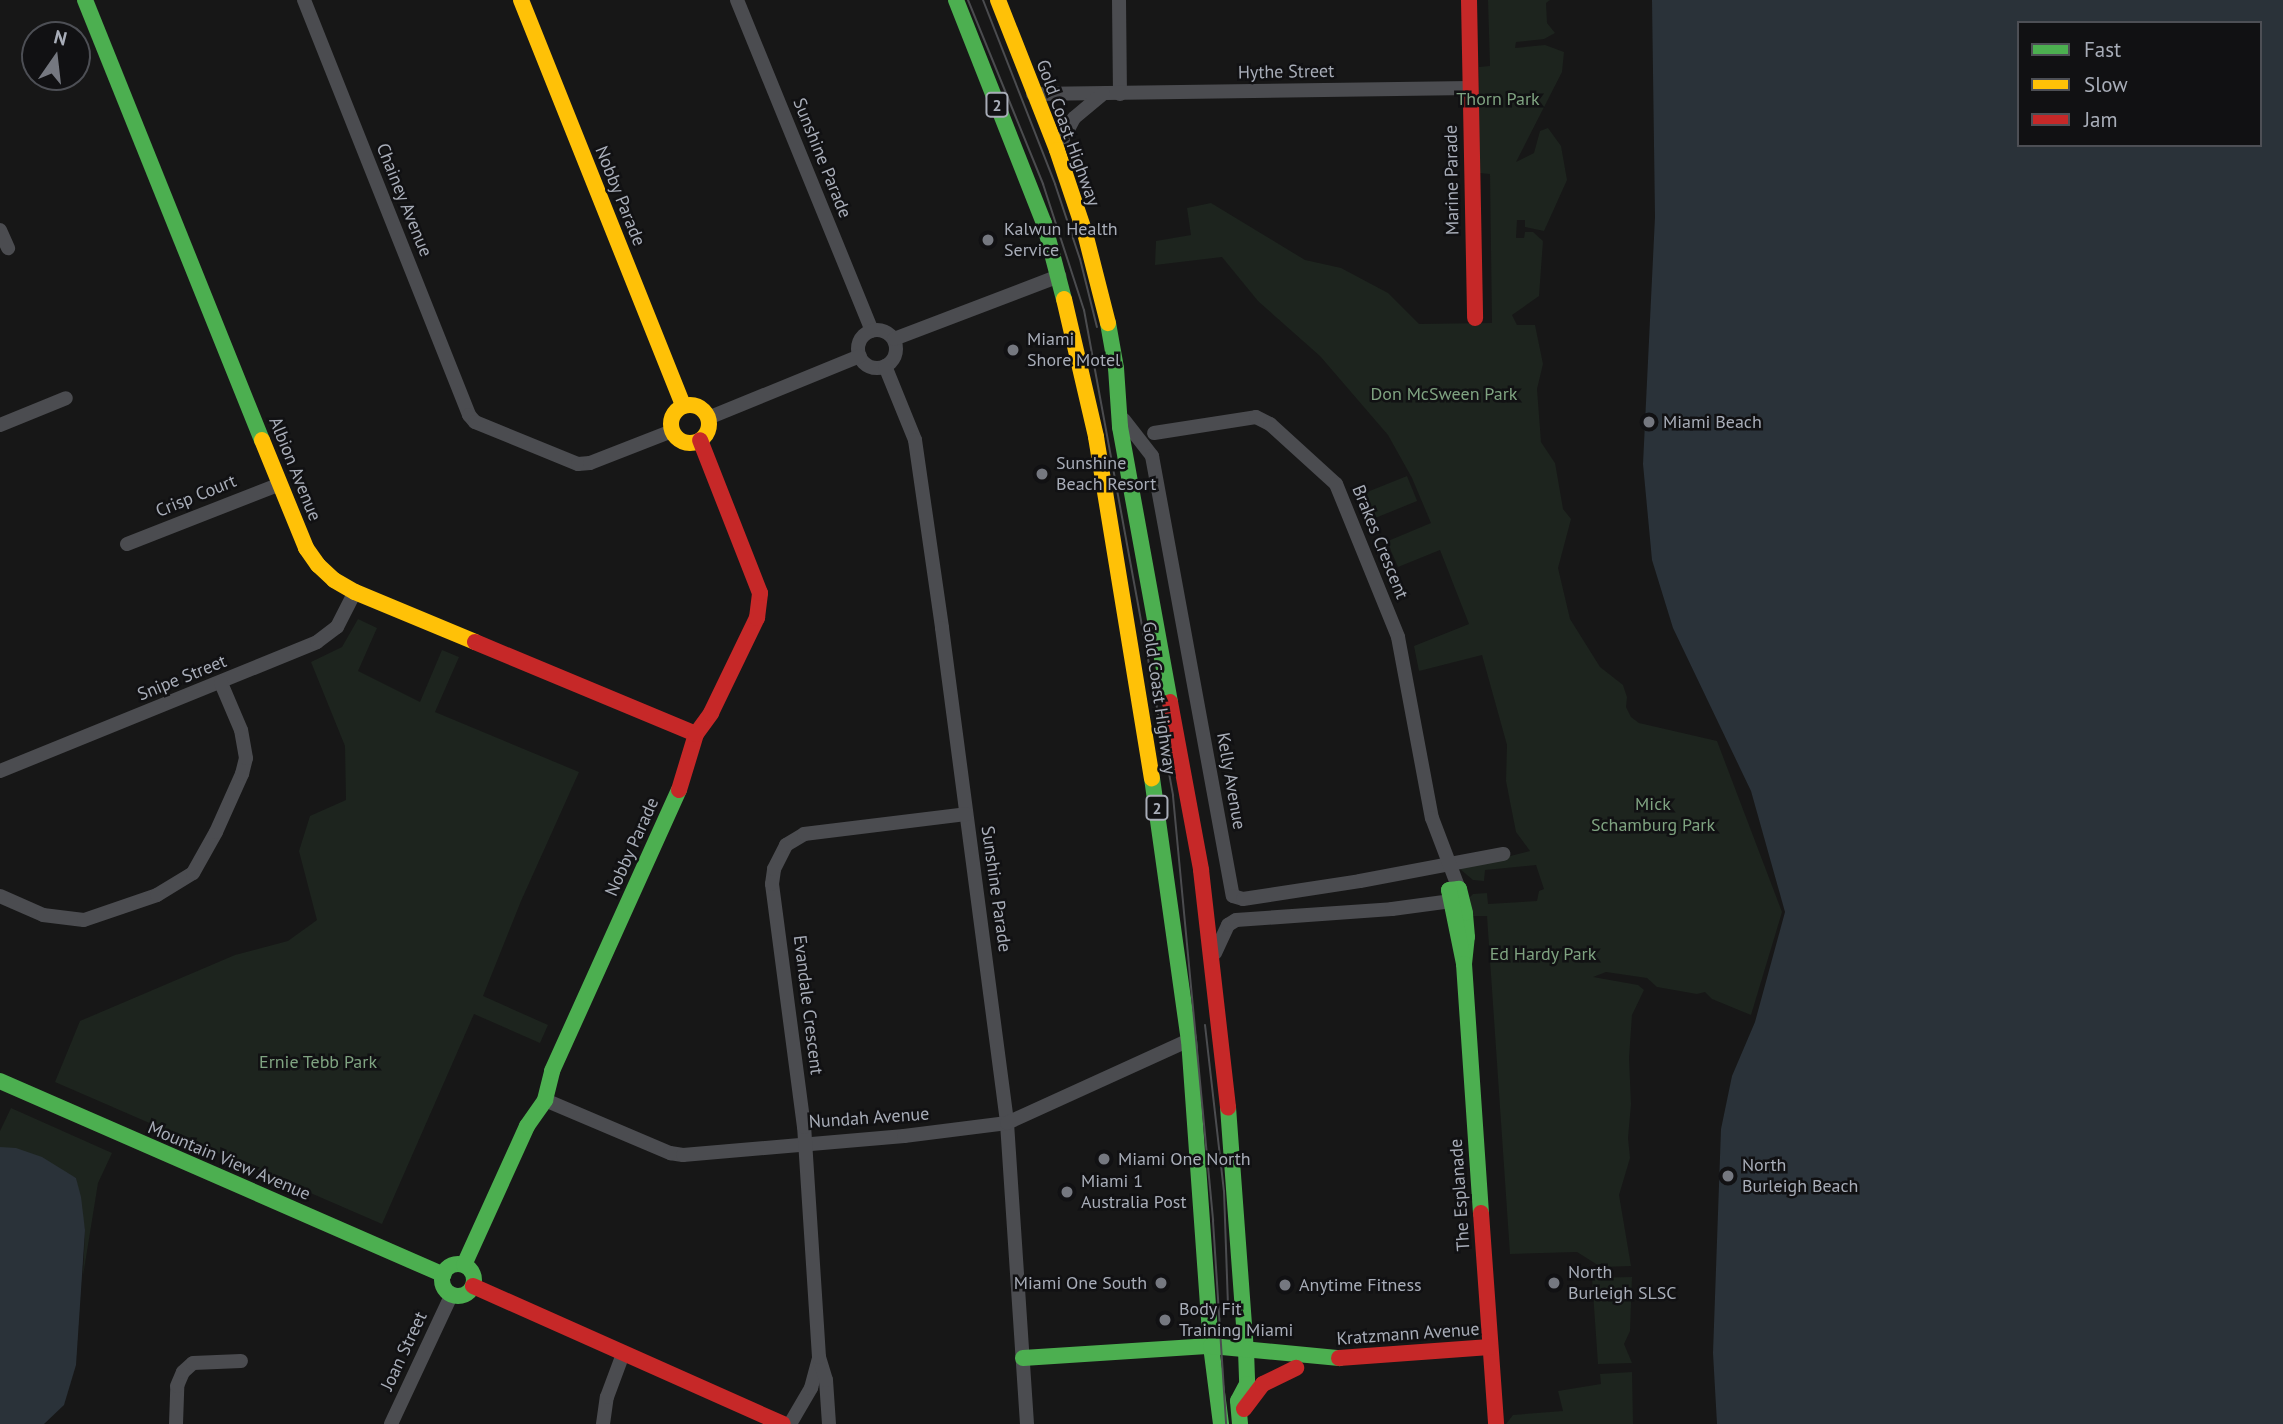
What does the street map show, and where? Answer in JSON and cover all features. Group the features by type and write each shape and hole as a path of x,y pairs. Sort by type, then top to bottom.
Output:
{"main road":[{"name":"Albion Avenue","path":"85,0 280,484 312,557 325,573 355,592 696,734"},
{"name":"Nobby Parade","path":"521,0 683,407"},
{"name":"Gold Coast Highway","path":"956,0 1044,223 1096,437 1165,855 1189,1040 1211,1346 1221,1424"},
{"name":"Gold Coast Highway","path":"998,0 1057,150 1105,305 1116,368 1119,412 1184,768 1211,961 1238,1212 1246,1355 1246,1411"},
{"name":"Marine Parade","path":"1469,0 1475,318"},
{"path":"695,406 708,418 708,430 700,440 684,442 673,431 672,419 683,407 695,406"},
{"name":"Nobby Parade","path":"464,1265 527,1126 545,1100 552,1071 684,778 696,734 711,713 751,632 760,593 700,440"},
{"name":"The Esplanade","path":"1455,894 1467,926 1464,964 1496,1424"},
{"name":"Mountain View Avenue","path":"0,1081 443,1275"},
{"path":"454,1265 464,1265 474,1276 473,1286 461,1295 452,1294 443,1284 443,1275 454,1265"},
{"path":"473,1286 783,1424"},
{"path":"1023,1358 1211,1346"},
{"name":"Kratzmann Avenue","path":"1211,1346 1246,1355 1328,1359 1490,1348"},
{"name":"Kratzmann Avenue","path":"1246,1355 1269,1367 1296,1368 1328,1359"},
{"path":"1246,1411 1265,1382 1296,1368"}],"street":[{"name":"Chainey Avenue","path":"304,0 469,415 485,428 578,464 590,463 673,431"},
{"name":"Sunshine Parade","path":"737,0 872,331"},
{"path":"1119,0 1125,94"},
{"name":"Hythe Street","path":"1033,94 1470,88"},
{"path":"1057,150 1074,118 1103,94"},
{"path":"0,230 8,248"},
{"path":"894,339 1059,276"},
{"path":"872,331 884,331 894,339 894,358 884,366 867,365 860,356 859,343 872,331"},
{"path":"708,418 860,356"},
{"name":"Sunshine Parade","path":"884,366 915,440 966,814 1007,1122 1027,1424"},
{"path":"0,425 66,398"},
{"name":"Kelly Avenue","path":"1119,412 1152,456 1233,896 1243,899 1360,881 1503,854"},
{"name":"Brakes Crescent","path":"1154,433 1244,416 1260,418 1336,484 1398,637 1432,818 1432,841 1445,864 1455,894"},
{"name":"Crisp Court","path":"127,544 280,484"},
{"name":"Snipe Street","path":"0,771 221,683 329,635 355,592"},
{"path":"0,897 43,915 84,920 157,895 193,873 216,832 242,774 246,758 241,730 221,683"},
{"name":"Evandale Crescent","path":"829,1424 826,1380 819,1357 805,1143 772,884 781,853 794,838 804,834 966,814"},
{"path":"1211,961 1223,933 1236,920 1392,909 1455,894"},
{"name":"Nundah Avenue","path":"545,1100 670,1153 683,1155 954,1131 1007,1122 1189,1040"},
{"name":"Joan Street","path":"391,1424 452,1294"},
{"path":"603,1424 607,1397 623,1354"},
{"name":"Evandale Crescent","path":"790,1424 811,1388 819,1357"},
{"path":"176,1424 177,1386 183,1372 193,1363 241,1361"}],"green space":[{"path":"1488,0 1550,0 1546,3 1547,23 1555,33 1544,39 1516,42 1515,48 1545,45 1564,52 1562,72 1516,162 1534,153 1540,131 1548,128 1561,146 1567,180 1544,231 1525,227 1525,220 1517,220 1516,238 1524,238 1525,232 1533,232 1543,241 1539,296 1512,315 1517,325 1535,325 1543,364 1537,389 1541,442 1555,463 1563,509 1571,519 1558,568 1570,619 1600,667 1623,685 1627,697 1626,707 1631,717 1639,723 1717,741 1782,912 1751,1015 1712,999 1705,992 1697,994 1657,987 1647,978 1606,972 1593,977 1638,985 1644,990 1632,1015 1629,1058 1630,1158 1619,1195 1631,1266 1601,1267 1577,1252 1510,1254 1487,916 1471,916 1470,897 1473,894 1487,893 1488,904 1537,901 1539,891 1544,889 1536,865 1485,870 1484,881 1473,880 1460,869 1530,851 1516,832 1506,781 1507,745 1482,655 1419,671 1414,646 1469,624 1440,550 1398,567 1391,551 1388,541 1431,523 1412,478 1388,435 1320,356 1258,301 1222,257 1155,265 1156,241 1191,235 1187,208 1211,203 1305,260 1341,268 1388,293 1419,324 1492,323 1490,174 1479,173 1479,67 1490,66"},
{"path":"1407,476 1417,501 1368,521 1358,496"},
{"name":"Ernie Tebb Park","path":"358,619 377,628 358,671 420,702 442,650 459,657 435,712 579,772 521,901 483,996 548,1025 540,1043 474,1014 382,1224 55,1082 80,1021 235,955 288,941 317,920 299,851 310,816 346,800 345,746 311,662 342,647"},
{"path":"11,1108 112,1153 98,1183 83,1276 85,1230 76,1178 0,1147 0,1131"},
{"path":"1632,1277 1630,1331 1624,1344 1632,1363 1598,1364 1592,1278"},
{"path":"1632,1372 1633,1424 1506,1424 1513,1415 1563,1411 1558,1391 1601,1384 1600,1374"}],"shaded area":[{"path":"1652,0 2283,0 2283,1424 1717,1424 1713,1353 1721,1129 1732,1076 1755,1022 1785,912 1751,791 1673,628 1652,560 1643,464 1655,217"},
{"path":"0,1147 16,1148 42,1157 76,1178 81,1197 85,1230 76,1365 64,1405 44,1424 0,1424"}],"tram line":[{"path":"968,0 1043,184 1084,310 1173,796 1213,1221 1226,1424"},
{"path":"983,0 1055,184 1080,259 1097,327"},
{"path":"1205,1025 1224,1191 1228,1308"}],"traffic: fast":[{"path":"85,0 262,440"},
{"path":"956,0 1044,223 1064,299"},
{"path":"1108,323 1116,368 1120,427 1170,702"},
{"path":"1152,778 1189,1040 1211,1346 1221,1424"},
{"path":"464,1265 527,1126 545,1100 552,1071 679,790"},
{"path":"1464,964 1467,937 1465,913 1459,889 1449,890 1464,964 1481,1213"},
{"path":"0,1081 443,1275"},
{"path":"1228,1107 1246,1350 1247,1384 1238,1401 1240,1424"},
{"path":"458,1264 469,1269 474,1280 469,1291 458,1296 447,1291 442,1280 447,1269 458,1264"},
{"path":"1023,1358 1211,1346 1339,1358"}],"traffic: slow":[{"path":"521,0 683,406"},
{"path":"998,0 1057,150 1085,233 1108,323"},
{"path":"1064,299 1096,437 1152,778"},
{"path":"690,405 703,411 709,424 703,437 690,443 677,437 671,424 677,411 690,405"},
{"path":"262,440 306,548 318,565 334,580 355,592 475,642"}],"traffic: jam":[{"path":"1469,0 1475,318"},
{"path":"679,790 696,734 711,713 757,618 760,593 700,440"},
{"path":"475,642 696,734"},
{"path":"1170,702 1201,870 1228,1107"},
{"path":"1481,1213 1496,1424"},
{"path":"473,1286 783,1424"},
{"path":"1339,1358 1490,1347"},
{"path":"1244,1409 1263,1384 1296,1368"}],"place":[{"name":"Kalwun Health Service","path":"988,240"},
{"name":"Miami Shore Motel","path":"1013,350"},
{"name":"Miami Beach","path":"1649,422"},
{"name":"Sunshine Beach Resort","path":"1042,474"},
{"name":"Miami One North","path":"1104,1159"},
{"name":"North Burleigh Beach","path":"1728,1176"},
{"name":"Miami 1 Australia Post","path":"1067,1192"},
{"name":"Miami One South","path":"1161,1283"},
{"name":"North Burleigh SLSC","path":"1554,1283"},
{"name":"Anytime Fitness","path":"1285,1285"},
{"name":"Body Fit Training Miami","path":"1165,1320"}],"park label":[{"name":"Thorn Park","path":"1498,99"},
{"name":"Don McSween Park","path":"1444,394"},
{"name":"Mick Schamburg Park","path":"1653,815"},
{"name":"Ed Hardy Park","path":"1543,954"}]}
